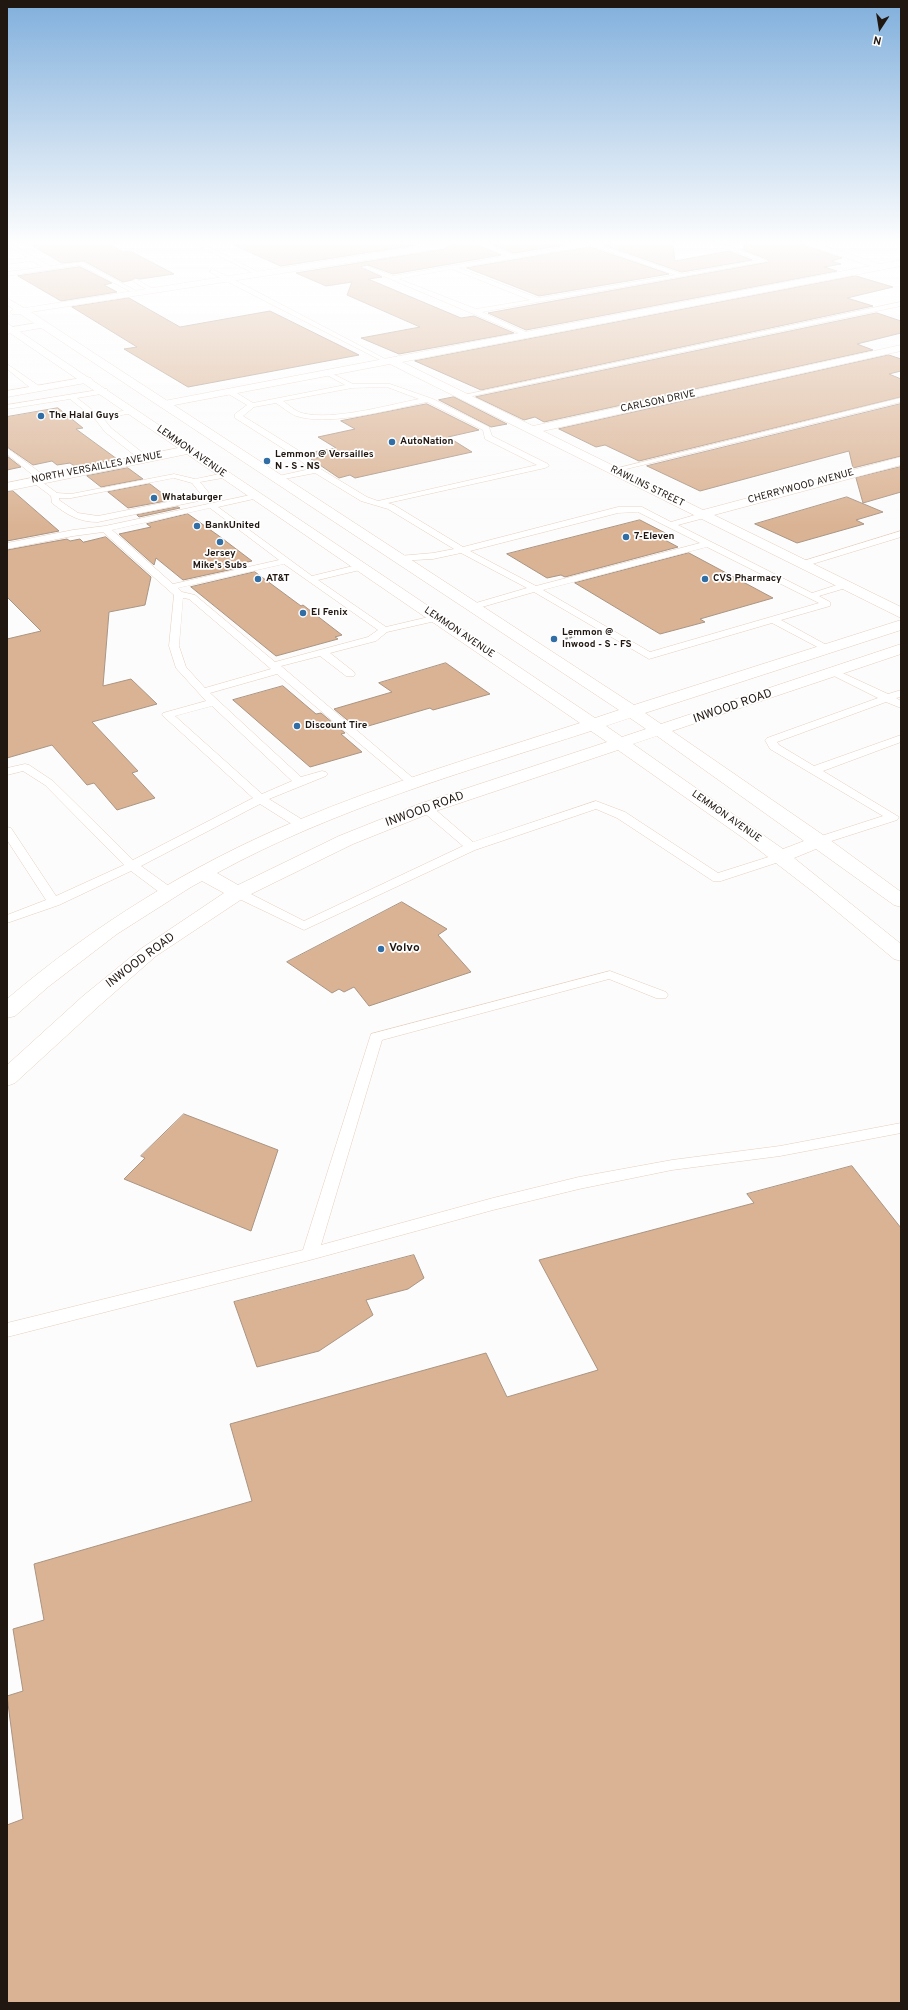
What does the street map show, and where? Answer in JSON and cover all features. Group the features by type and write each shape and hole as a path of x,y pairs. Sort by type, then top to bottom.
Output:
{"main road":[{"name":"LEMMON AVENUE","path":"24,339 104,391 255,496 361,567 455,612 632,712 901,901"},
{"name":"LEMMON AVENUE","path":"63,339 399,559 455,612 592,724 781,857 901,955"},
{"path":"132,411 508,339"},
{"name":"CARLSON DRIVE","path":"532,430 901,348"},
{"name":"RAWLINS STREET","path":"390,361 614,470 901,613"},
{"path":"7,394 117,374"},
{"name":"NORTH VERSAILLES AVENUE","path":"7,487 223,443"},
{"name":"CHERRYWOOD AVENUE","path":"703,514 901,461"},
{"path":"361,567 399,559"},
{"path":"7,1011 54,971 98,937 139,909 202,872 302,825 414,784 592,724 901,625"},
{"name":"INWOOD ROAD","path":"7,1078 126,970 149,952 238,893 346,840 426,808 660,731 901,649"},
{"path":"781,857 819,842"},
{"path":"202,872 238,893"}],"lane":[{"path":"346,339 390,361"},
{"path":"463,396 735,339"},
{"path":"7,366 36,388"},
{"path":"327,373 352,386"},
{"path":"378,504 545,466 488,437 486,429 427,400 388,385 352,386 252,405 238,416 298,454 316,470 364,499 378,504 391,507 462,550 535,589 649,656 827,604 639,510 618,510 462,550 433,556 399,559"},
{"path":"7,407 104,391"},
{"path":"229,392 252,405"},
{"path":"72,397 98,417 108,430 145,459"},
{"path":"278,400 298,414 331,417 427,400"},
{"path":"614,470 901,400"},
{"path":"98,417 132,411"},
{"path":"7,450 55,495 81,495 174,476 195,481 225,475"},
{"path":"277,479 316,470"},
{"path":"55,495 55,501 74,516 98,519 200,498 205,493 195,481"},
{"path":"7,546 72,533 105,529 255,496"},
{"path":"212,506 310,579 384,630"},
{"path":"669,524 703,514"},
{"path":"105,529 175,591 192,597 414,784"},
{"path":"803,564 901,534"},
{"path":"203,692 322,652 372,639 384,630 708,544"},
{"path":"175,591 286,561"},
{"path":"310,579 361,567"},
{"path":"811,596 846,585"},
{"path":"175,591 174,646 181,668 213,702 299,781"},
{"path":"773,620 827,648"},
{"path":"322,652 350,674"},
{"path":"834,672 901,705"},
{"path":"897,819 774,747 772,740 901,693"},
{"path":"213,702 167,715 262,798 302,825"},
{"path":"814,770 901,738"},
{"path":"7,772 24,767 49,783 132,866 168,892"},
{"path":"7,919 54,902 132,866 169,845 262,798 299,781 322,774"},
{"path":"238,893 304,926 471,847 596,805 621,816 717,878 781,857"},
{"path":"426,808 471,847"},
{"path":"819,842 897,819"},
{"path":"7,831 54,902"},
{"path":"310,1254 376,1037 610,975 661,995"},
{"path":"7,1330 310,1254 493,1204 579,1183 672,1165 780,1151 901,1128"}],"building":[{"path":"124,339 326,339 359,355 188,387 124,349 137,347"},
{"path":"363,339 482,339 399,354"},
{"path":"530,339 720,339 481,390 415,361"},
{"path":"754,339 878,339 857,344 873,350 544,422 535,417 524,420 476,397"},
{"path":"889,355 901,359 901,371 889,374 901,379 901,397 639,461 605,445 596,447 559,429"},
{"path":"454,397 507,424 491,427 439,400"},
{"name":"AutoNation","path":"427,404 479,430 448,437 472,452 355,478 350,475 339,478 311,459 321,457 313,452 336,448 318,437 355,429 341,421"},
{"path":"901,404 901,456 853,468 849,451 700,491 647,466"},
{"path":"58,408 83,428 76,429 117,459 76,467 70,463 57,465 52,461 33,465 7,447 7,417"},
{"path":"7,456 21,467 7,470"},
{"path":"901,467 901,492 863,503 856,478"},
{"path":"128,468 143,479 101,487 87,476"},
{"path":"150,484 171,500 128,508 108,492"},
{"path":"13,491 59,531 7,541 7,492"},
{"path":"847,497 883,512 856,520 864,524 797,543 755,524"},
{"path":"178,507 180,508 139,517 137,515"},
{"path":"188,514 252,561 243,563 247,566 183,580 156,558 154,565 119,534 151,527 147,524"},
{"path":"640,520 675,538 665,540 678,547 565,577 561,575 547,578 507,554"},
{"path":"106,537 151,577 145,605 109,612 103,686 131,679 157,704 92,722 138,771 132,773 155,798 117,810 94,783 87,785 52,745 7,758 7,639 41,631 7,597 7,550 67,539 70,541 80,539 83,542"},
{"name":"CVS Pharmacy","path":"689,553 773,598 700,619 705,622 660,634 575,583"},
{"path":"255,572 301,606 303,605 342,635 335,637 338,639 276,656 191,587"},
{"path":"446,663 490,694 433,710 430,708 358,729 334,709 392,692 379,683"},
{"name":"Discount Tire","path":"283,686 316,714 321,713 345,733 341,734 362,752 310,767 233,700"},
{"name":"Volvo","path":"402,902 447,929 438,935 471,972 369,1006 354,987 344,992 339,989 332,993 287,962"},
{"path":"184,1114 278,1150 251,1231 124,1179 145,1158 141,1156"},
{"path":"852,1166 901,1228 901,2003 7,2003 7,1825 23,1819 7,1696 23,1691 13,1629 44,1620 34,1564 252,1501 230,1424 486,1353 507,1397 598,1370 539,1260 754,1203 747,1194"},
{"path":"414,1255 424,1278 408,1289 366,1300 373,1315 319,1351 257,1367 234,1302"}],"place":[{"name":"The Halal Guys","path":"41,416"},
{"name":"AutoNation","path":"392,442"},
{"name":"Lemmon @ Versailles N - S - NS","path":"267,461"},
{"name":"Whataburger","path":"154,498"},
{"name":"BankUnited","path":"197,526"},
{"name":"7-Eleven","path":"626,537"},
{"name":"Jersey Mike's Subs","path":"220,542"},
{"name":"AT&T","path":"258,579"},
{"name":"CVS Pharmacy","path":"705,579"},
{"name":"El Fenix","path":"303,613"},
{"name":"Lemmon @ Inwood - S - FS","path":"554,639"},
{"name":"Discount Tire","path":"297,726"},
{"name":"Volvo","path":"381,949"}]}
